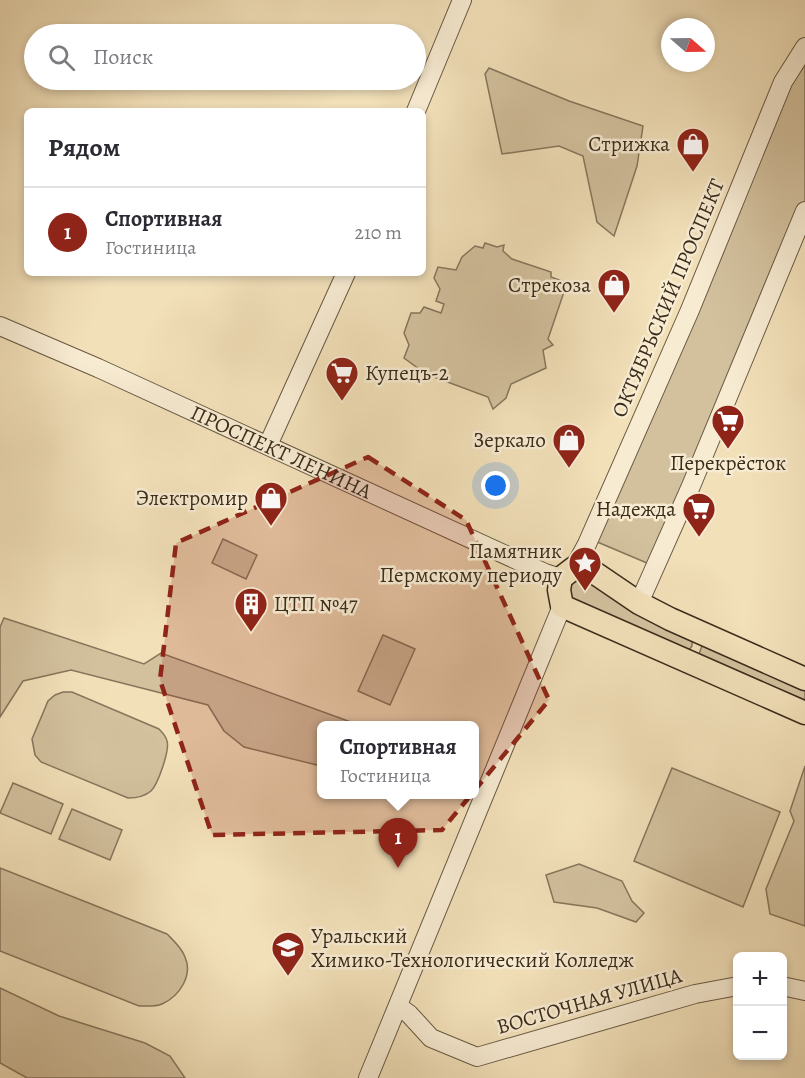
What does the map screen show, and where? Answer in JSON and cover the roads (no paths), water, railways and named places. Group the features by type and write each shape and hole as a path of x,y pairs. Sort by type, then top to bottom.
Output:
{"main road":[{"name":"ПРОСПЕКТ ЛЕНИНА","path":"568,573 585,567 639,603 697,632 805,679"},
{"path":"568,573 559,590 562,606 805,713"},
{"path":"686,660 696,647 697,632"}],"street":[{"path":"426,87 462,0"},
{"name":"ОКТЯБРЬСКИЙ ПРОСПЕКТ","path":"568,573 592,533 690,310 783,82 805,47"},
{"path":"417,108 425,90"},
{"path":"639,603 691,486 805,211"},
{"path":"268,446 345,276"},
{"name":"ПРОСПЕКТ ЛЕНИНА","path":"0,326 545,573 568,573"},
{"path":"368,1078 562,606"},
{"name":"ВОСТОЧНАЯ УЛИЦА","path":"398,1006 409,1014 430,1038 477,1057 695,994 733,987"},
{"path":"787,987 805,991"}],"place":[{"name":"Стрижка","path":"693,173"},
{"name":"Стрекоза","path":"614,314"},
{"name":"Купецъ-2","path":"342,402"},
{"name":"Перекрёсток","path":"728,450"},
{"name":"Зеркало","path":"569,469"},
{"name":"Электромир","path":"271,527"},
{"name":"Надежда","path":"699,538"},
{"name":"Памятник Пермскому периоду","path":"585,592"},
{"name":"ЦТП №47","path":"251,633"},
{"name":"Спортивная","path":"398,868"},
{"name":"Уральский Химико-Технологический Колледж","path":"288,977"}]}
